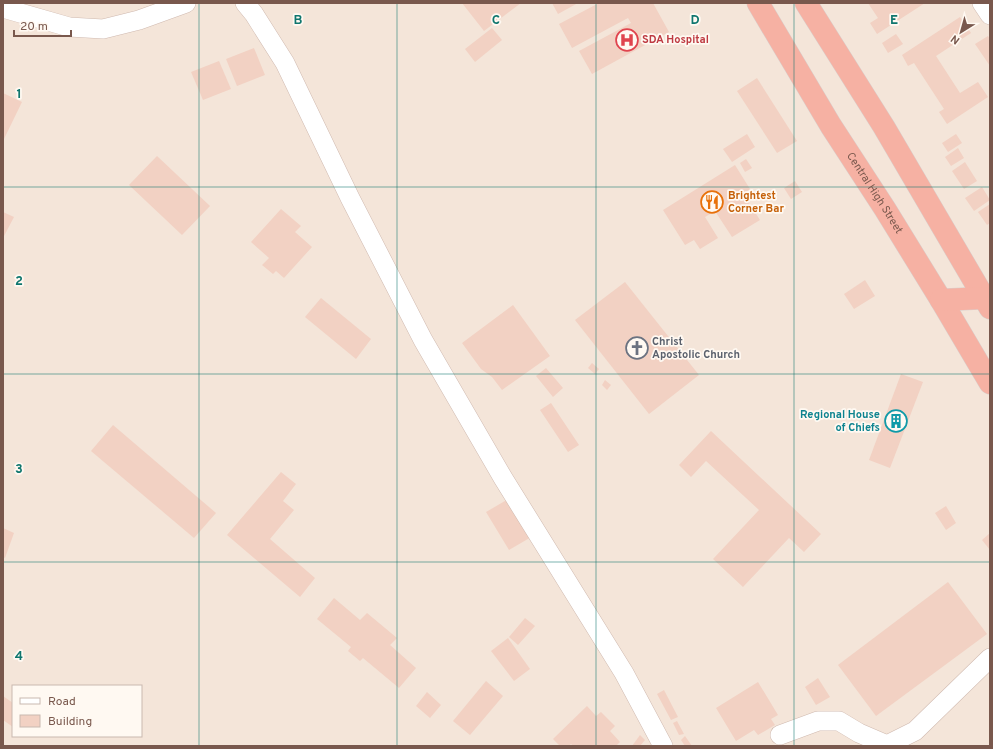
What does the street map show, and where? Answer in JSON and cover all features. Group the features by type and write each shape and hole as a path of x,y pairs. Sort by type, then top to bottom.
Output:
{"highway":[{"name":"Central High Street","path":"758,3 831,126 941,300 990,383"},
{"path":"806,3 884,127 987,303"},
{"path":"941,300 987,303"}],"street":[{"path":"3,8 69,28 103,29 139,20 186,3"},
{"path":"245,3 254,14 285,63 350,198 423,340 503,478 624,673 663,746"},
{"path":"982,3 990,15"},
{"path":"780,735 818,720 839,721 858,733 887,745 915,731 990,658"}],"shaded area":[{"path":"3,3 990,3 990,746 3,746"}],"building":[{"path":"462,3 521,3 484,31"},
{"path":"552,3 578,3 558,14"},
{"name":"SDA Hospital","path":"599,3 653,3 669,32 592,74 579,51 631,23 628,18 572,48 559,24"},
{"path":"868,3 925,3 877,34 870,23 878,18"},
{"path":"960,17 971,33 936,56 960,93 978,82 988,97 947,124 939,112 944,109 914,63 908,66 902,55"},
{"path":"492,28 502,40 475,62 465,49"},
{"path":"896,34 903,44 888,53 882,43"},
{"path":"988,36 990,39 990,66 975,44"},
{"path":"254,48 265,75 237,86 226,59"},
{"path":"219,61 231,89 203,100 191,72"},
{"path":"757,78 797,141 777,153 737,91"},
{"path":"3,93 22,102 3,141"},
{"path":"747,134 755,147 732,162 723,149"},
{"path":"956,134 962,143 948,152 942,143"},
{"path":"958,148 964,158 951,166 945,157"},
{"path":"157,156 210,206 182,235 129,185"},
{"path":"746,159 752,168 745,172 740,163"},
{"path":"965,162 977,181 964,189 952,171"},
{"name":"Brightest Corner Bar","path":"735,165 750,189 743,194 760,220 732,237 715,211 705,217 718,238 700,249 694,240 685,245 663,210"},
{"path":"795,181 802,192 791,199 784,188"},
{"path":"982,187 990,200 974,211 965,198"},
{"path":"990,204 990,223 987,225 978,212"},
{"path":"281,209 301,226 295,232 312,247 284,278 276,271 273,274 262,265 269,258 251,242"},
{"path":"3,212 14,217 3,238"},
{"path":"865,280 875,296 854,309 844,294"},
{"name":"Christ Apostolic Church","path":"625,282 699,375 649,414 575,320"},
{"path":"321,298 371,339 356,359 305,317"},
{"path":"513,305 550,356 502,390 492,377 481,369 462,343"},
{"path":"592,363 599,369 595,374 588,368"},
{"path":"546,368 563,388 553,397 536,376"},
{"name":"Regional House of Chiefs","path":"901,374 923,382 890,468 869,460"},
{"path":"605,380 611,385 607,390 602,385"},
{"path":"551,403 579,445 568,452 540,410"},
{"path":"113,425 216,513 194,538 91,451"},
{"path":"711,431 821,534 804,552 789,538 743,587 713,559 759,510 706,461 691,477 679,465"},
{"path":"281,472 296,484 283,501 294,510 270,539 315,578 300,597 227,535"},
{"path":"510,498 533,536 509,550 486,512"},
{"path":"946,506 956,523 946,530 935,513"},
{"path":"3,528 14,533 5,558 3,557"},
{"path":"990,533 990,550 982,540"},
{"path":"948,582 987,634 876,716 838,665"},
{"path":"334,598 360,620 367,613 397,638 390,645 416,668 399,688 363,658 360,661 348,651 351,647 317,619"},
{"path":"525,618 535,626 518,645 509,637"},
{"path":"508,638 530,669 514,681 491,651"},
{"path":"818,678 830,697 816,705 805,687"},
{"path":"486,681 503,696 470,735 453,721"},
{"path":"758,682 778,715 771,719 775,725 758,735 754,730 736,741 716,708"},
{"path":"664,690 678,717 671,720 657,694"},
{"path":"427,692 441,705 430,718 416,706"},
{"path":"3,696 12,702 12,726 3,720"},
{"path":"587,706 596,716 601,712 615,726 610,731 620,742 616,746 573,746 571,744 569,746 560,746 553,739"},
{"path":"677,721 684,734 679,735 673,723"},
{"path":"640,735 645,740 640,746 632,746"},
{"path":"685,736 692,746 685,746 681,740"}],"place":[{"name":"SDA Hospital","path":"627,40"},
{"name":"Brightest Corner Bar","path":"712,202"},
{"name":"Christ Apostolic Church","path":"637,348"},
{"name":"Regional House of Chiefs","path":"896,421"}]}
